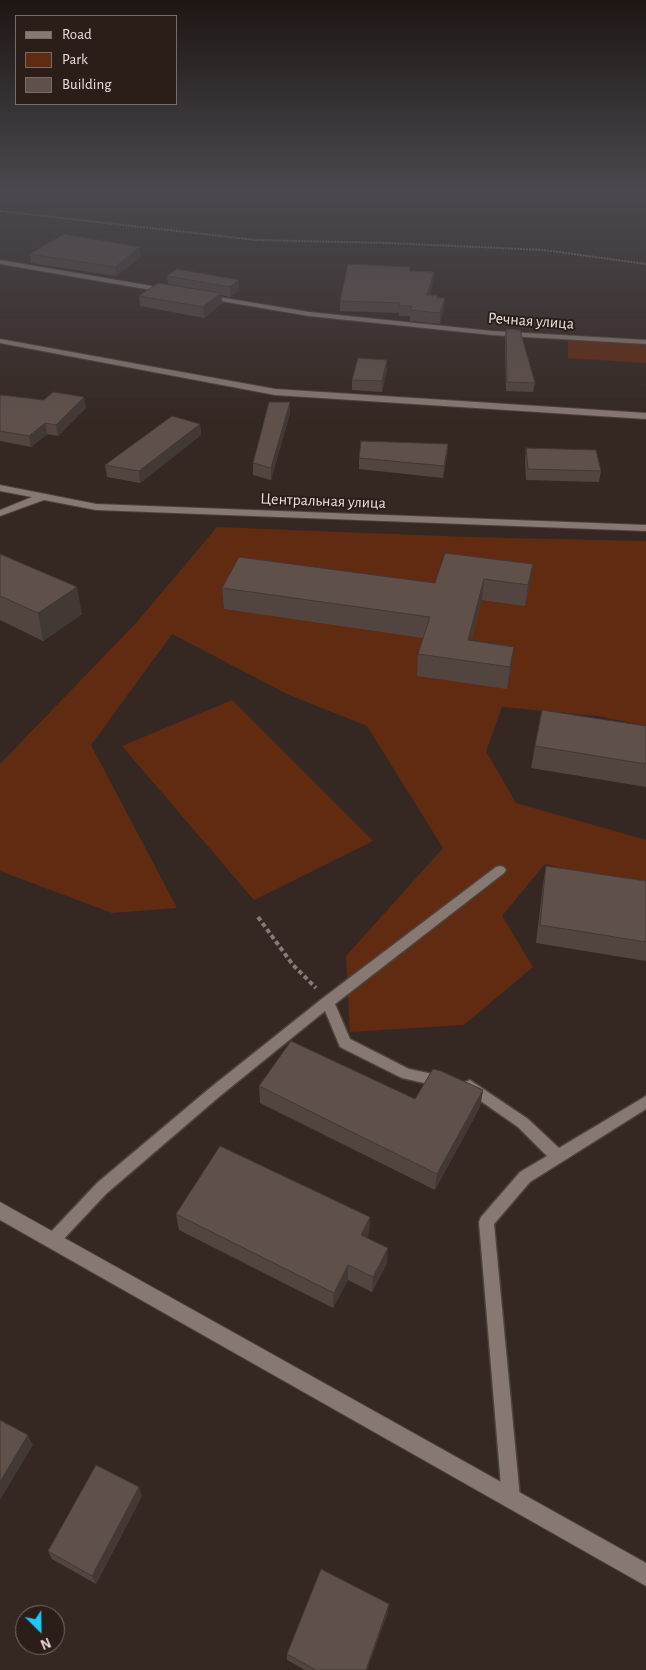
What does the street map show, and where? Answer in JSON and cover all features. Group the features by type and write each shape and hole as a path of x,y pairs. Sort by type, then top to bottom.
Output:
{"street":[{"path":"36,268 174,291"},
{"name":"Речная улица","path":"193,295 309,314 492,333 646,342"},
{"path":"0,341 276,392 646,416"},
{"name":"Центральная улица","path":"0,488 96,507 646,528"},
{"path":"0,513 42,496"},
{"path":"0,1210 646,1575"}],"lane":[{"path":"53,1240 102,1188 222,1086 500,870"},
{"path":"328,1002 345,1043 407,1074 470,1086 523,1123 558,1157"},
{"path":"511,1498 486,1222 525,1177 646,1102"}],"path":[{"path":"258,917 293,964 328,1002"}],"green space":[{"path":"568,340 646,345 646,363 568,358"},
{"path":"217,527 468,537 646,541 646,726 598,716 502,707 486,751 516,803 646,840 646,887 545,864 502,916 533,967 464,1025 350,1032 346,956 443,848 367,726 289,695 172,634 91,745 177,908 112,913 0,871 0,764 137,622"},
{"path":"232,700 373,841 254,900 122,746"}],"building":[{"path":"347,268 410,268 409,271 434,272 427,295 437,295 437,298 445,298 440,313 410,310 412,306 399,306 400,303 340,301"},
{"path":"177,269 239,280 230,287 167,276"},
{"path":"158,283 221,293 203,307 139,296"},
{"path":"506,329 520,330 535,383 507,382"},
{"path":"358,358 387,360 382,381 352,380"},
{"path":"53,392 84,397 56,425 45,423 29,436 0,431 1,395 44,400"},
{"path":"269,402 290,402 271,468 253,463"},
{"path":"172,416 200,424 139,471 105,465"},
{"path":"361,441 448,444 444,466 359,458"},
{"path":"526,448 596,450 601,471 528,469"},
{"path":"445,553 533,564 528,585 484,579 468,640 514,647 510,667 418,654 430,617 222,588 239,557 435,583"},
{"path":"0,554 77,587 38,613 0,596"},
{"path":"542,710 646,726 646,764 535,746"},
{"path":"546,866 646,881 646,942 540,925"},
{"path":"291,1041 415,1099 433,1069 483,1090 437,1174 259,1086"},
{"path":"220,1146 370,1217 361,1235 388,1248 373,1277 348,1265 334,1293 176,1214"},
{"path":"0,1420 28,1435 0,1482"},
{"path":"96,1465 139,1487 92,1576 48,1551"},
{"path":"321,1569 389,1604 366,1670 316,1670 287,1654"}]}
